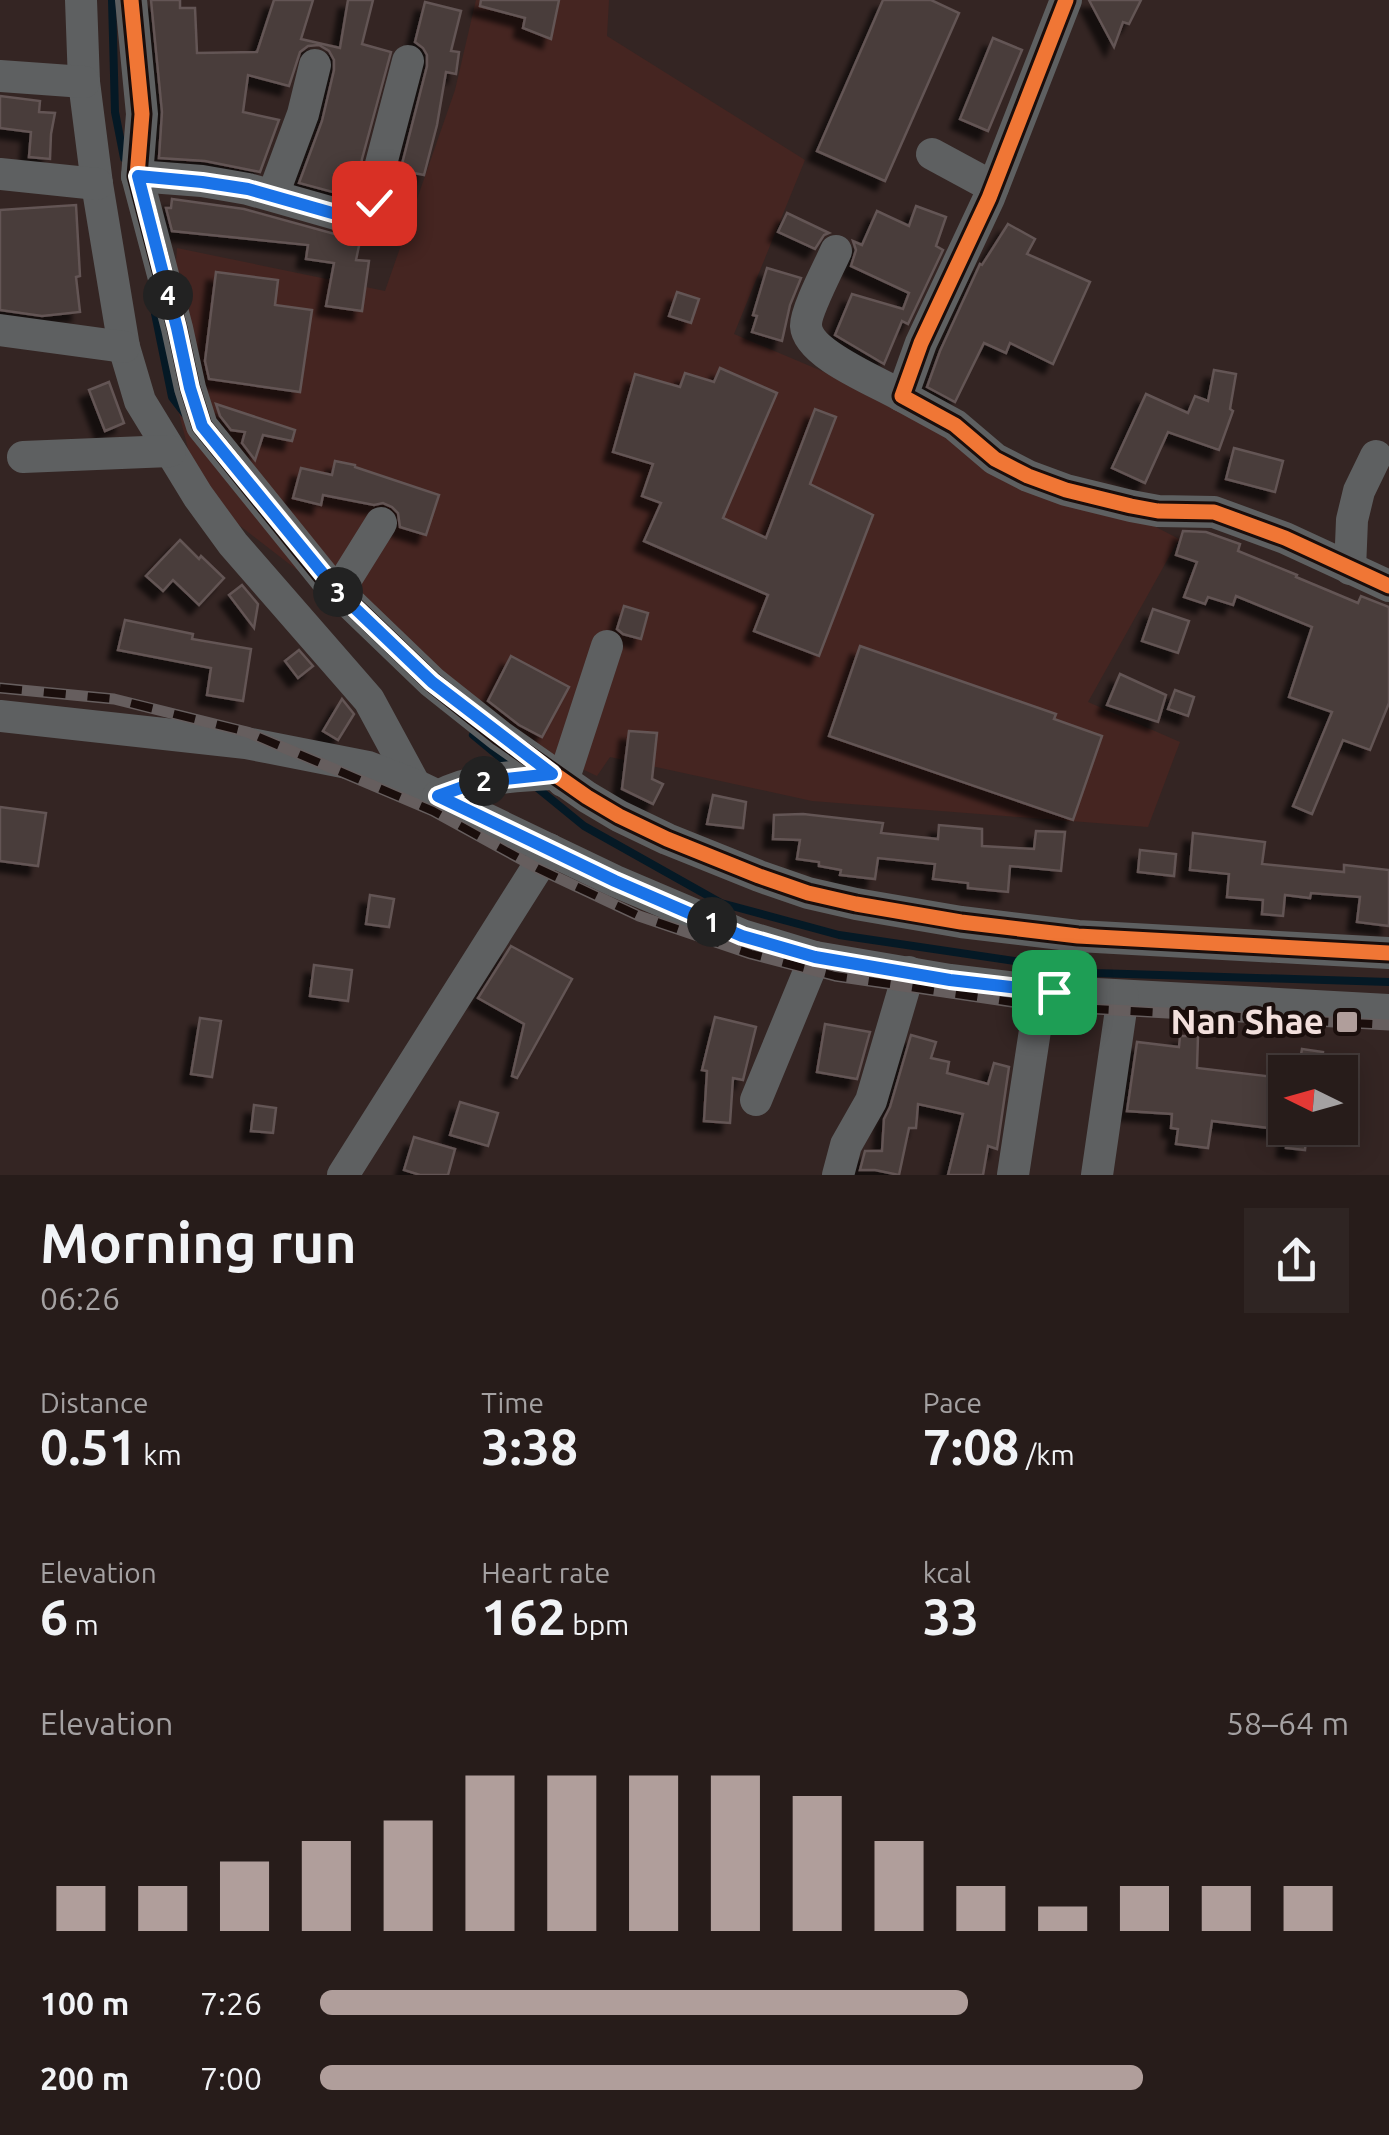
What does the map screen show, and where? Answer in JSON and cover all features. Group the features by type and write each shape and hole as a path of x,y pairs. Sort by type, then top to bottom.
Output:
{"street":[{"path":"81,0 84,82 97,184 124,348 140,401 198,496 233,544 369,700 433,791"},
{"path":"131,0 142,114 138,176 202,426 338,592 432,682 550,777 667,839 759,876 856,904 1078,936 1389,953"},
{"path":"902,396 921,343 993,187 1066,0"},
{"path":"138,176 227,185 371,221 381,164 408,61"},
{"path":"273,195 315,65"},
{"path":"0,76 84,82"},
{"path":"932,154 993,187"},
{"path":"0,174 97,184"},
{"path":"836,252 808,315 806,328 818,348 955,425 995,459 1066,490 1131,506 1158,511 1214,512 1285,538 1389,586"},
{"path":"0,330 124,348"},
{"path":"23,458 170,451"},
{"path":"1350,569 1352,520 1359,491 1376,456"},
{"path":"338,592 381,523"},
{"path":"550,777 607,646"},
{"path":"0,716 246,743 355,764 433,791 615,881 742,936 815,957 1041,991 1389,1010"},
{"path":"433,791 477,782 550,777"},
{"path":"342,1175 549,849"},
{"path":"756,1100 815,957"},
{"path":"838,1175 846,1145 871,1101 908,972"},
{"path":"1013,1175 1041,991"},
{"path":"1098,1175 1123,996"}],"shaded area":[{"path":"476,0 609,0 607,36 805,160 734,334 1004,448 1179,539 1088,702 1180,742 1148,827 812,801 610,757 597,776 460,712 340,603 200,495 167,367 177,248 385,291 455,90"}],"building":[{"path":"151,0 180,0 180,8 195,8 197,53 257,52 274,0 313,0 301,39 340,48 348,0 373,0 362,44 391,52 355,198 299,183 322,121 334,70 329,51 319,45 300,52 289,86 248,75 243,112 279,120 260,172 205,161 159,158 162,112"},
{"path":"481,0 559,0 551,39 523,28 525,18 480,6"},
{"path":"883,0 931,0 959,13 885,181 817,151"},
{"path":"1089,0 1141,0 1129,24 1123,22 1114,47"},
{"path":"425,2 461,11 451,51 459,52 456,74 446,72 424,175 414,173 402,223 391,221 427,66 427,55 415,42"},
{"path":"993,38 1022,50 988,131 960,119"},
{"path":"0,96 40,101 39,112 55,113 50,159 29,157 31,132 0,128"},
{"path":"172,199 244,209 360,241 356,260 369,261 362,311 326,306 334,263 306,259 308,245 172,231 166,208 171,208"},
{"path":"76,205 80,312 42,316 0,310 0,210"},
{"path":"916,206 946,217 936,246 943,250 908,324 902,321 884,364 835,335 852,294 903,309 909,293 851,266 856,250 853,241 862,245 877,211 909,226"},
{"path":"787,213 829,233 815,249 778,232"},
{"path":"1008,224 1035,239 1027,254 1090,282 1053,364 1010,343 1006,353 984,343 955,402 927,387 980,264"},
{"path":"767,268 801,278 782,341 752,332"},
{"path":"216,272 278,280 275,305 312,310 300,392 209,379 205,361"},
{"path":"677,292 699,299 691,323 669,316"},
{"path":"720,368 777,393 723,518 766,538 815,409 836,417 810,484 873,515 819,656 754,631 768,595 644,541 661,503 642,496 653,464 613,452 635,374 680,387 685,373 714,382"},
{"path":"1214,370 1236,374 1230,409 1233,411 1219,450 1168,432 1145,483 1112,468 1146,394 1188,413 1195,396 1208,401"},
{"path":"109,382 124,423 105,431 89,390"},
{"path":"216,404 295,430 292,441 263,435 255,460 242,443 245,432 231,430"},
{"path":"1234,448 1283,461 1275,492 1226,479"},
{"path":"335,461 439,495 426,535 400,527 398,513 383,503 374,505 323,495 321,505 293,498 301,468 332,475"},
{"path":"1183,531 1206,532 1240,544 1238,551 1296,577 1358,603 1361,596 1389,607 1389,703 1370,750 1343,740 1312,814 1293,806 1332,712 1289,697 1312,627 1236,596 1233,605 1208,597 1205,604 1184,597 1197,562 1176,555"},
{"path":"180,540 224,578 199,605 173,580 163,591 146,576"},
{"path":"242,585 258,604 254,628 229,595"},
{"path":"624,606 648,613 641,639 617,629"},
{"path":"1153,609 1189,621 1178,653 1142,641"},
{"path":"125,620 193,634 192,639 251,649 243,701 207,695 211,668 118,650"},
{"path":"860,646 1056,714 1054,719 1102,736 1073,820 829,736"},
{"path":"299,650 313,666 298,678 285,661"},
{"path":"511,656 569,687 542,737 488,701"},
{"path":"1120,674 1166,695 1158,722 1107,705"},
{"path":"1175,690 1194,697 1188,716 1168,709"},
{"path":"342,699 354,714 338,740 323,731"},
{"path":"629,731 657,733 652,779 663,784 653,804 622,789"},
{"path":"713,795 746,802 743,828 707,824"},
{"path":"0,807 46,813 38,866 0,861"},
{"path":"803,814 883,823 881,833 938,839 939,825 982,829 982,846 1034,849 1036,831 1065,832 1061,871 1010,866 1008,892 933,879 935,864 878,858 875,879 840,875 841,870 797,859 800,840 773,839 774,815"},
{"path":"1193,833 1265,842 1262,864 1344,872 1344,865 1389,870 1389,926 1357,922 1360,897 1285,895 1283,916 1262,914 1263,900 1227,897 1229,874 1190,870"},
{"path":"1140,850 1176,854 1174,876 1138,872"},
{"path":"370,895 394,899 389,927 366,924"},
{"path":"511,946 572,979 517,1078 512,1076 524,1024 478,998"},
{"path":"314,965 352,970 348,1001 310,996"},
{"path":"715,1017 756,1027 743,1080 733,1078 730,1123 704,1121 707,1071 702,1070"},
{"path":"200,1018 221,1021 212,1077 191,1074"},
{"path":"825,1024 870,1032 857,1079 817,1072"},
{"path":"911,1035 936,1042 931,1058 949,1062 947,1073 988,1084 994,1063 1009,1067 997,1149 988,1146 983,1175 948,1175 963,1114 918,1104 916,1128 909,1128 899,1175 860,1170 865,1151 882,1151 884,1119"},
{"path":"1180,1036 1198,1036 1197,1068 1268,1076 1268,1128 1212,1121 1208,1148 1176,1144 1178,1129 1171,1128 1172,1114 1127,1111 1137,1042 1179,1047"},
{"path":"1302,1049 1323,1052 1323,1055 1301,1055"},
{"path":"460,1102 498,1113 488,1146 450,1135"},
{"path":"254,1105 276,1108 273,1133 251,1131"},
{"path":"414,1137 455,1149 448,1175 420,1175 404,1170"},
{"path":"1286,1145 1305,1145 1305,1150"}],"waterway":[{"path":"112,0 115,112 124,158"},
{"path":"150,289 172,397 185,414"},
{"path":"473,735 513,768"},
{"path":"535,786 584,826 721,903 839,935 1095,973 1389,982"}],"railway":[{"path":"0,688 114,699 247,732 433,811 537,868 639,916 751,954 835,976 1039,1006 1389,1025"}],"cycle path":[{"path":"131,0 142,114 137,176 202,426 327,581 432,682 500,736 619,816 667,839 808,893 961,922 1078,936 1389,953"},
{"path":"1066,0 989,198 921,343 902,396 955,425 995,459 1028,476 1131,506 1158,511 1214,512 1285,538 1389,586"}],"place":[{"name":"Nan Shae","path":"1347,1022"}],"route":[{"path":"374,203 368,223 248,189 138,176 202,426 328,581 380,634 432,682 552,774 477,782 438,796 615,881 742,936 815,957 950,980 1054,992"}]}
